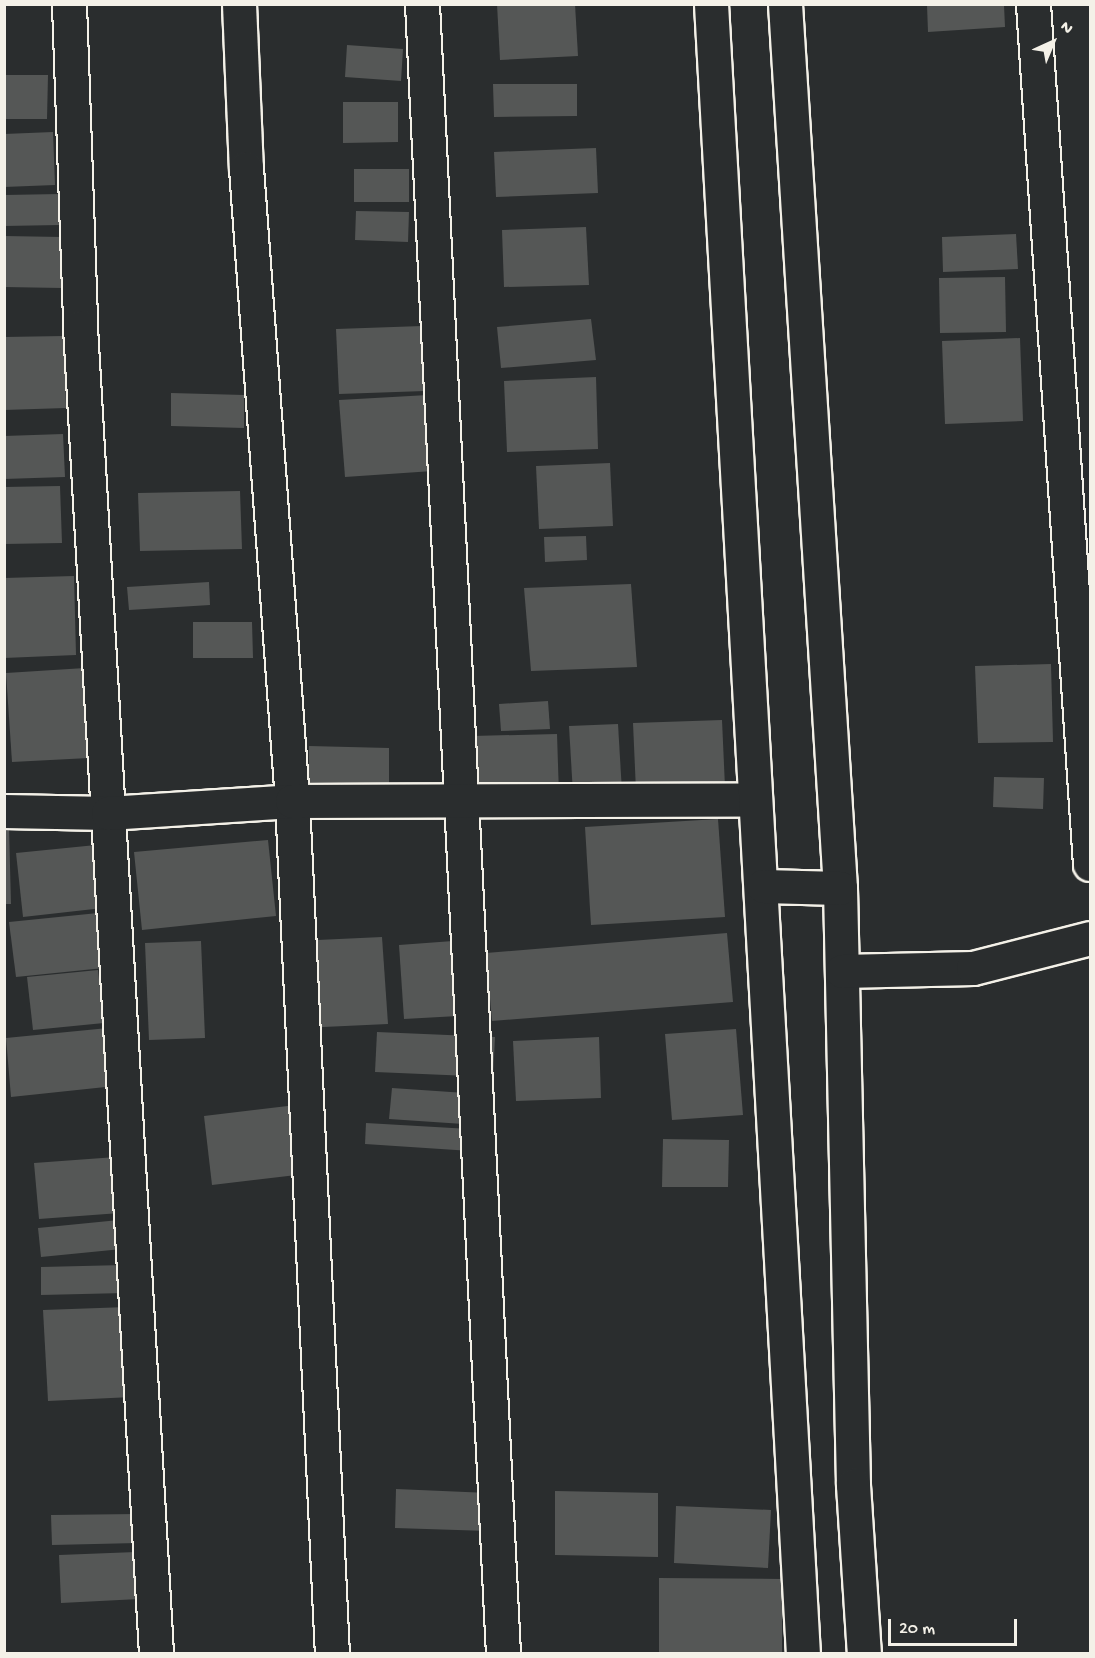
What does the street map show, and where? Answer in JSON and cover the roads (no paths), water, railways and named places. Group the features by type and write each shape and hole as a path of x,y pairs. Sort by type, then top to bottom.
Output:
{"street":[{"path":"69,4 80,327 156,1653"},
{"path":"239,4 246,168 292,801 332,1653"},
{"path":"422,4 503,1653"},
{"path":"711,4 755,799 763,886 803,1653"},
{"path":"785,4 840,888 853,1485 864,1653"},
{"path":"1033,4 1090,864"},
{"path":"4,812 108,813 292,801 460,803 755,799"},
{"path":"763,886 840,888"},
{"path":"842,971 973,968 1090,938"}]}
